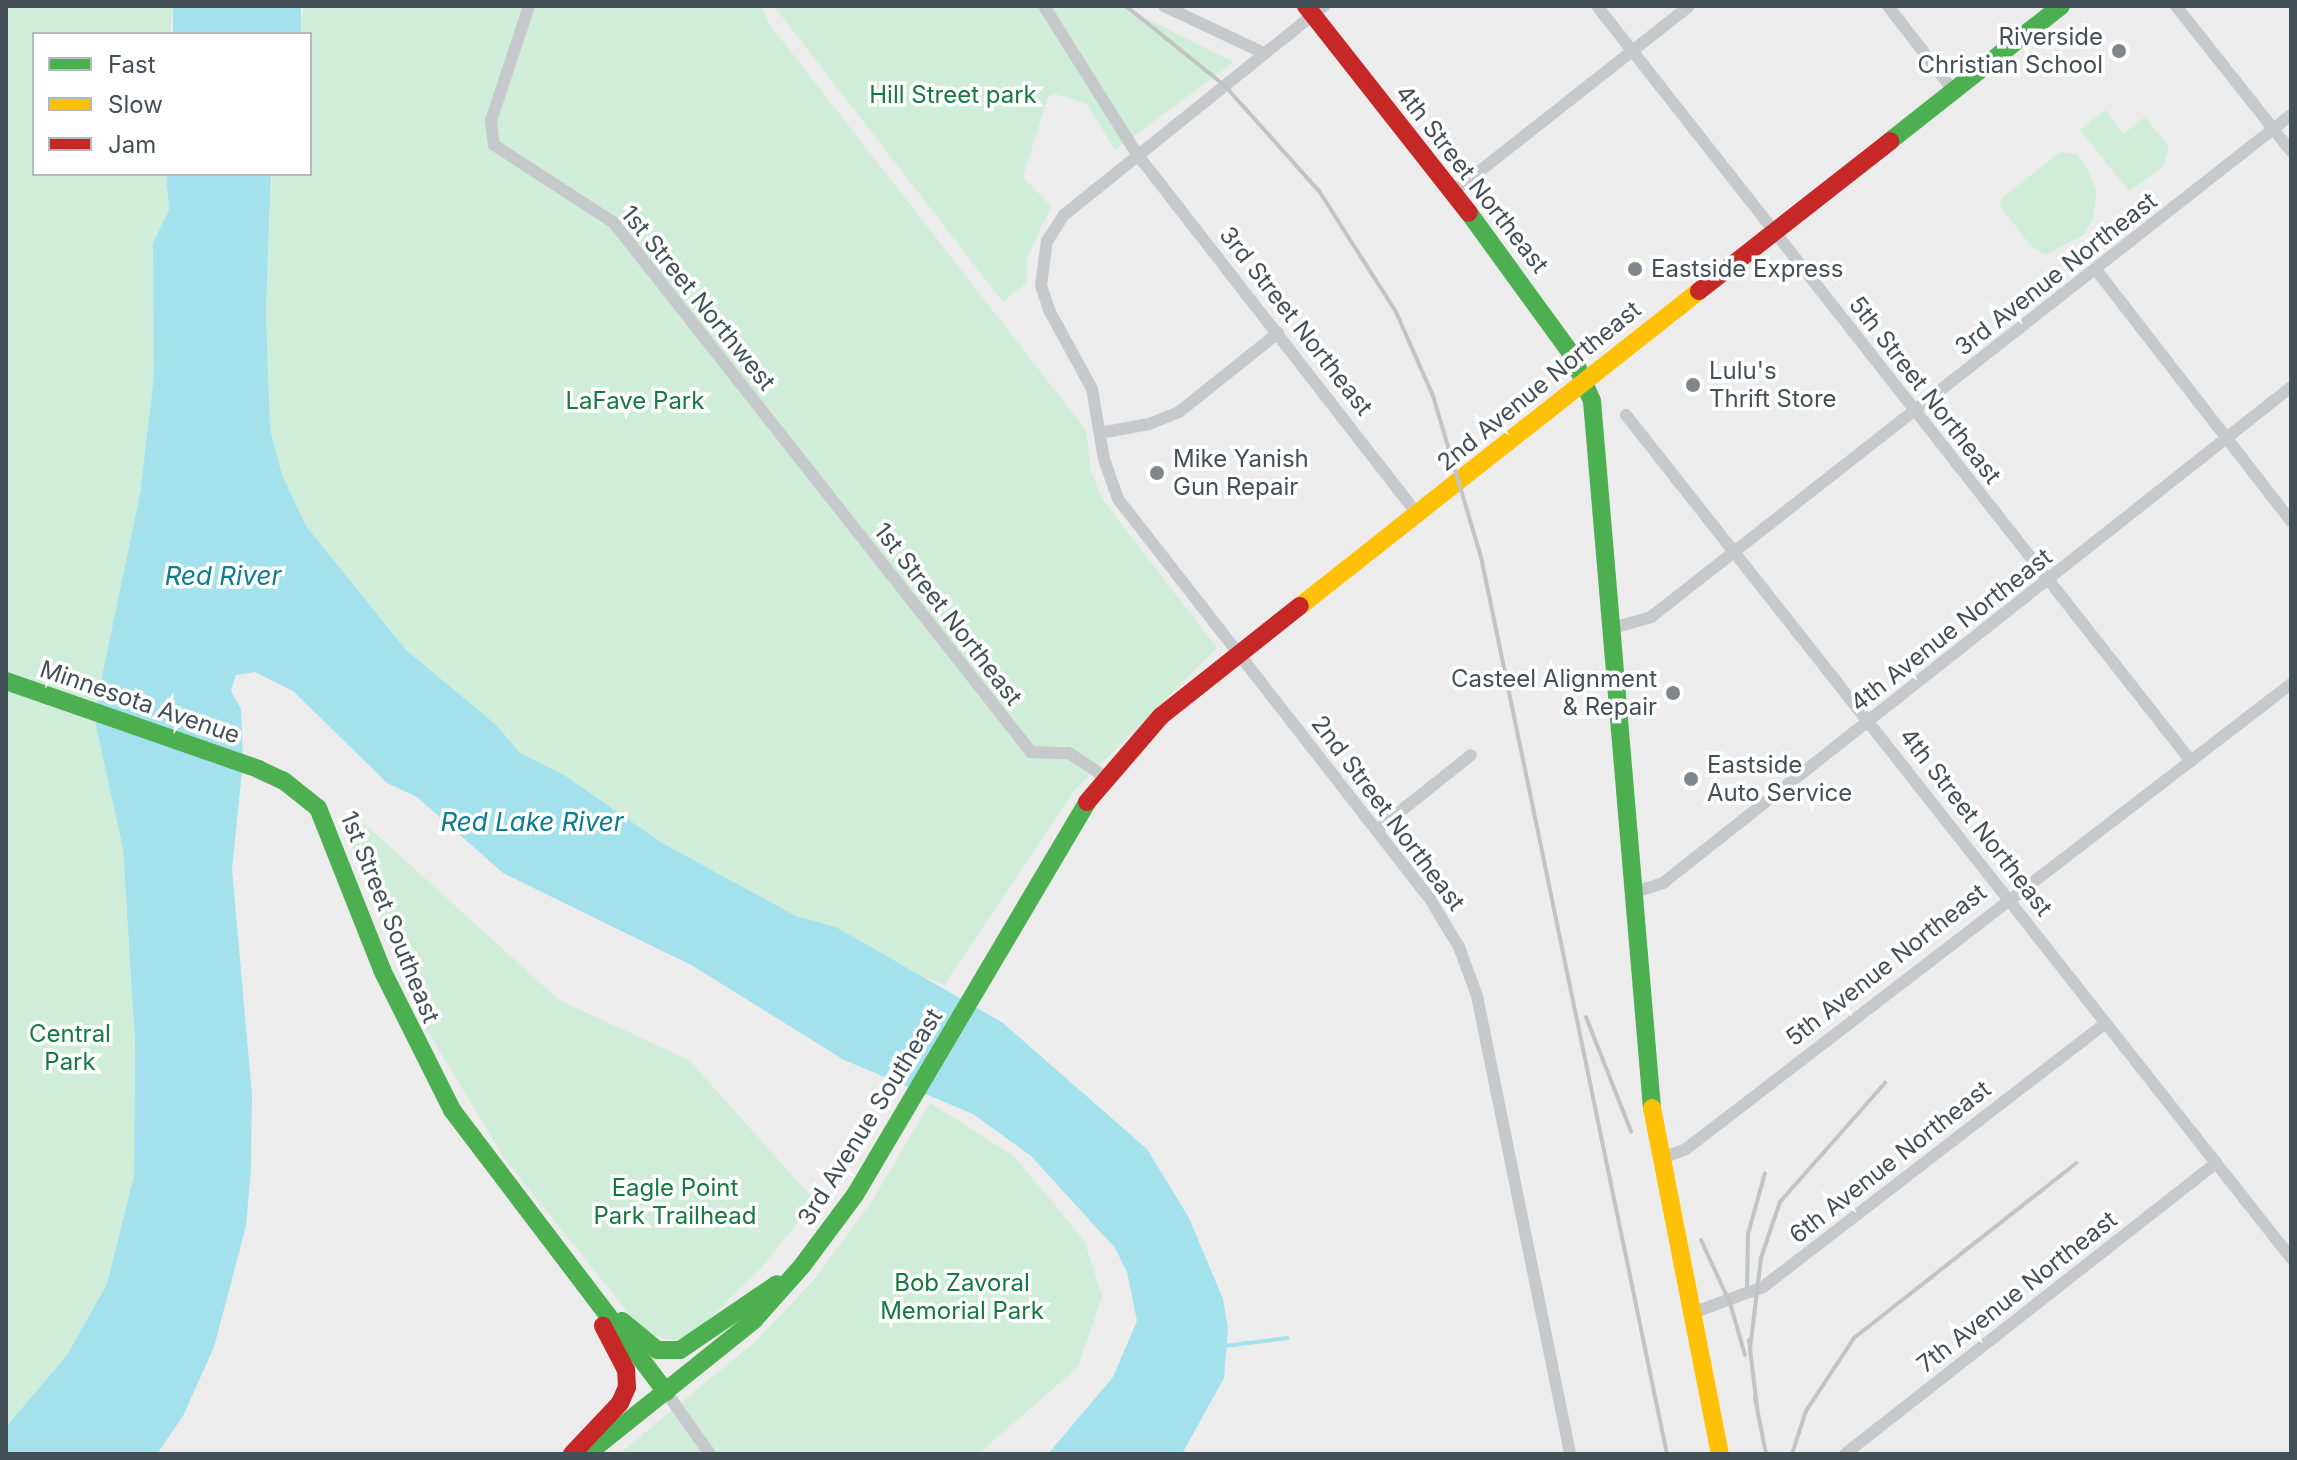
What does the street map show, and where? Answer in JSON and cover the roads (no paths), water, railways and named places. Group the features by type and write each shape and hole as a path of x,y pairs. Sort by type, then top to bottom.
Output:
{"street":[{"name":"1st Street Northwest","path":"529,6 491,121 494,145 614,223 780,436"},
{"name":"3rd Street Northeast","path":"1044,6 1137,154 1419,516"},
{"path":"1164,6 1264,53"},
{"name":"5th Street Northeast","path":"1597,6 2191,761"},
{"path":"1453,192 1689,6"},
{"path":"1888,6 1953,90"},
{"name":"2nd Avenue Northeast","path":"1073,828 1105,777 1161,716 1419,516 1584,379 2061,6"},
{"path":"2176,6 2291,151"},
{"path":"1137,154 1314,9"},
{"name":"4th Street Northeast","path":"1314,9 1530,291 1584,379 1600,445 1631,893 1659,1159 1720,1454"},
{"name":"3rd Avenue Northeast","path":"1613,628 1641,623 1915,414 2291,115"},
{"name":"2nd Street Northeast","path":"1137,154 1064,215 1042,259 1044,297 1086,375 1118,499 1445,921 1468,969 1570,1454"},
{"path":"2097,271 2291,521"},
{"path":"1100,433 1149,424 1179,412 1278,333"},
{"name":"4th Avenue Northeast","path":"1631,893 1663,883 1869,724 2291,387"},
{"name":"4th Street Northeast","path":"1626,415 2291,1258"},
{"name":"1st Street Northeast","path":"780,436 1031,752 1069,753 1105,777"},
{"name":"Minnesota Avenue","path":"6,681 258,769"},
{"name":"5th Avenue Northeast","path":"1659,1159 1686,1149 2006,899 2291,684"},
{"path":"1377,830 1471,755"},
{"name":"1st Street Southeast","path":"258,769 284,781 318,808 382,970 452,1110 710,1454"},
{"name":"3rd Avenue Southeast","path":"587,1454 666,1392 802,1266 855,1195 1073,828"},
{"name":"6th Avenue Northeast","path":"1692,1313 1763,1287 2104,1024"},
{"name":"7th Avenue Northeast","path":"1845,1454 2216,1163"},
{"path":"572,1272 657,1350 689,1347 748,1314"},
{"path":"572,1272 617,1352 627,1382 620,1403 572,1454"}],"water":[{"path":"173,6 301,6 301,32 173,32"},
{"path":"166,176 271,176 266,312 270,429 282,475 306,526 406,650 495,724 520,753 564,775 662,843 796,916 836,927 1003,1023 1147,1149 1189,1218 1223,1299 1228,1329 1224,1378 1182,1454 1048,1454 1113,1377 1137,1321 1127,1272 1115,1248 1031,1156 973,1114 844,1060 693,966 503,873 417,797 387,783 293,691 255,672 236,675 231,691 241,709 243,762 232,869 252,1095 251,1169 246,1226 214,1347 183,1416 157,1454 6,1454 6,1427 67,1355 107,1284 134,1175 135,1042 123,849 96,726 98,695 140,494 154,375 153,243 169,210"}],"waterway":[{"path":"1224,1346 1288,1338"}],"railway":[{"path":"1126,6 1225,86 1319,191 1396,312 1433,396 1481,557 1667,1454"},
{"path":"1586,1017 1631,1131"},
{"path":"1750,1349 1761,1258 1780,1202 1885,1083"},
{"path":"1792,1454 1806,1411 1854,1338 2076,1163"},
{"path":"1747,1288 1748,1234 1765,1173"},
{"path":"1701,1240 1730,1303 1745,1355"},
{"path":"1749,1340 1757,1407"},
{"path":"1755,1398 1766,1454"}],"place":[{"name":"Riverside Christian School","path":"2119,51"},
{"name":"Eastside Express","path":"1635,269"},
{"name":"Lulu's Thrift Store","path":"1693,385"},
{"name":"Mike Yanish Gun Repair","path":"1157,473"},
{"name":"Casteel Alignment & Repair","path":"1673,693"},
{"name":"Eastside Auto Service","path":"1691,779"}],"park label":[{"name":"Hill Street park","path":"953,95"},
{"name":"LaFave Park","path":"635,401"},
{"name":"Central Park","path":"70,1048"},
{"name":"Eagle Point Park Trailhead","path":"675,1202"},
{"name":"Bob Zavoral Memorial Park","path":"962,1297"}],"water label":[{"name":"Red River","path":"223,576"},
{"name":"Red Lake River","path":"532,822"}]}
